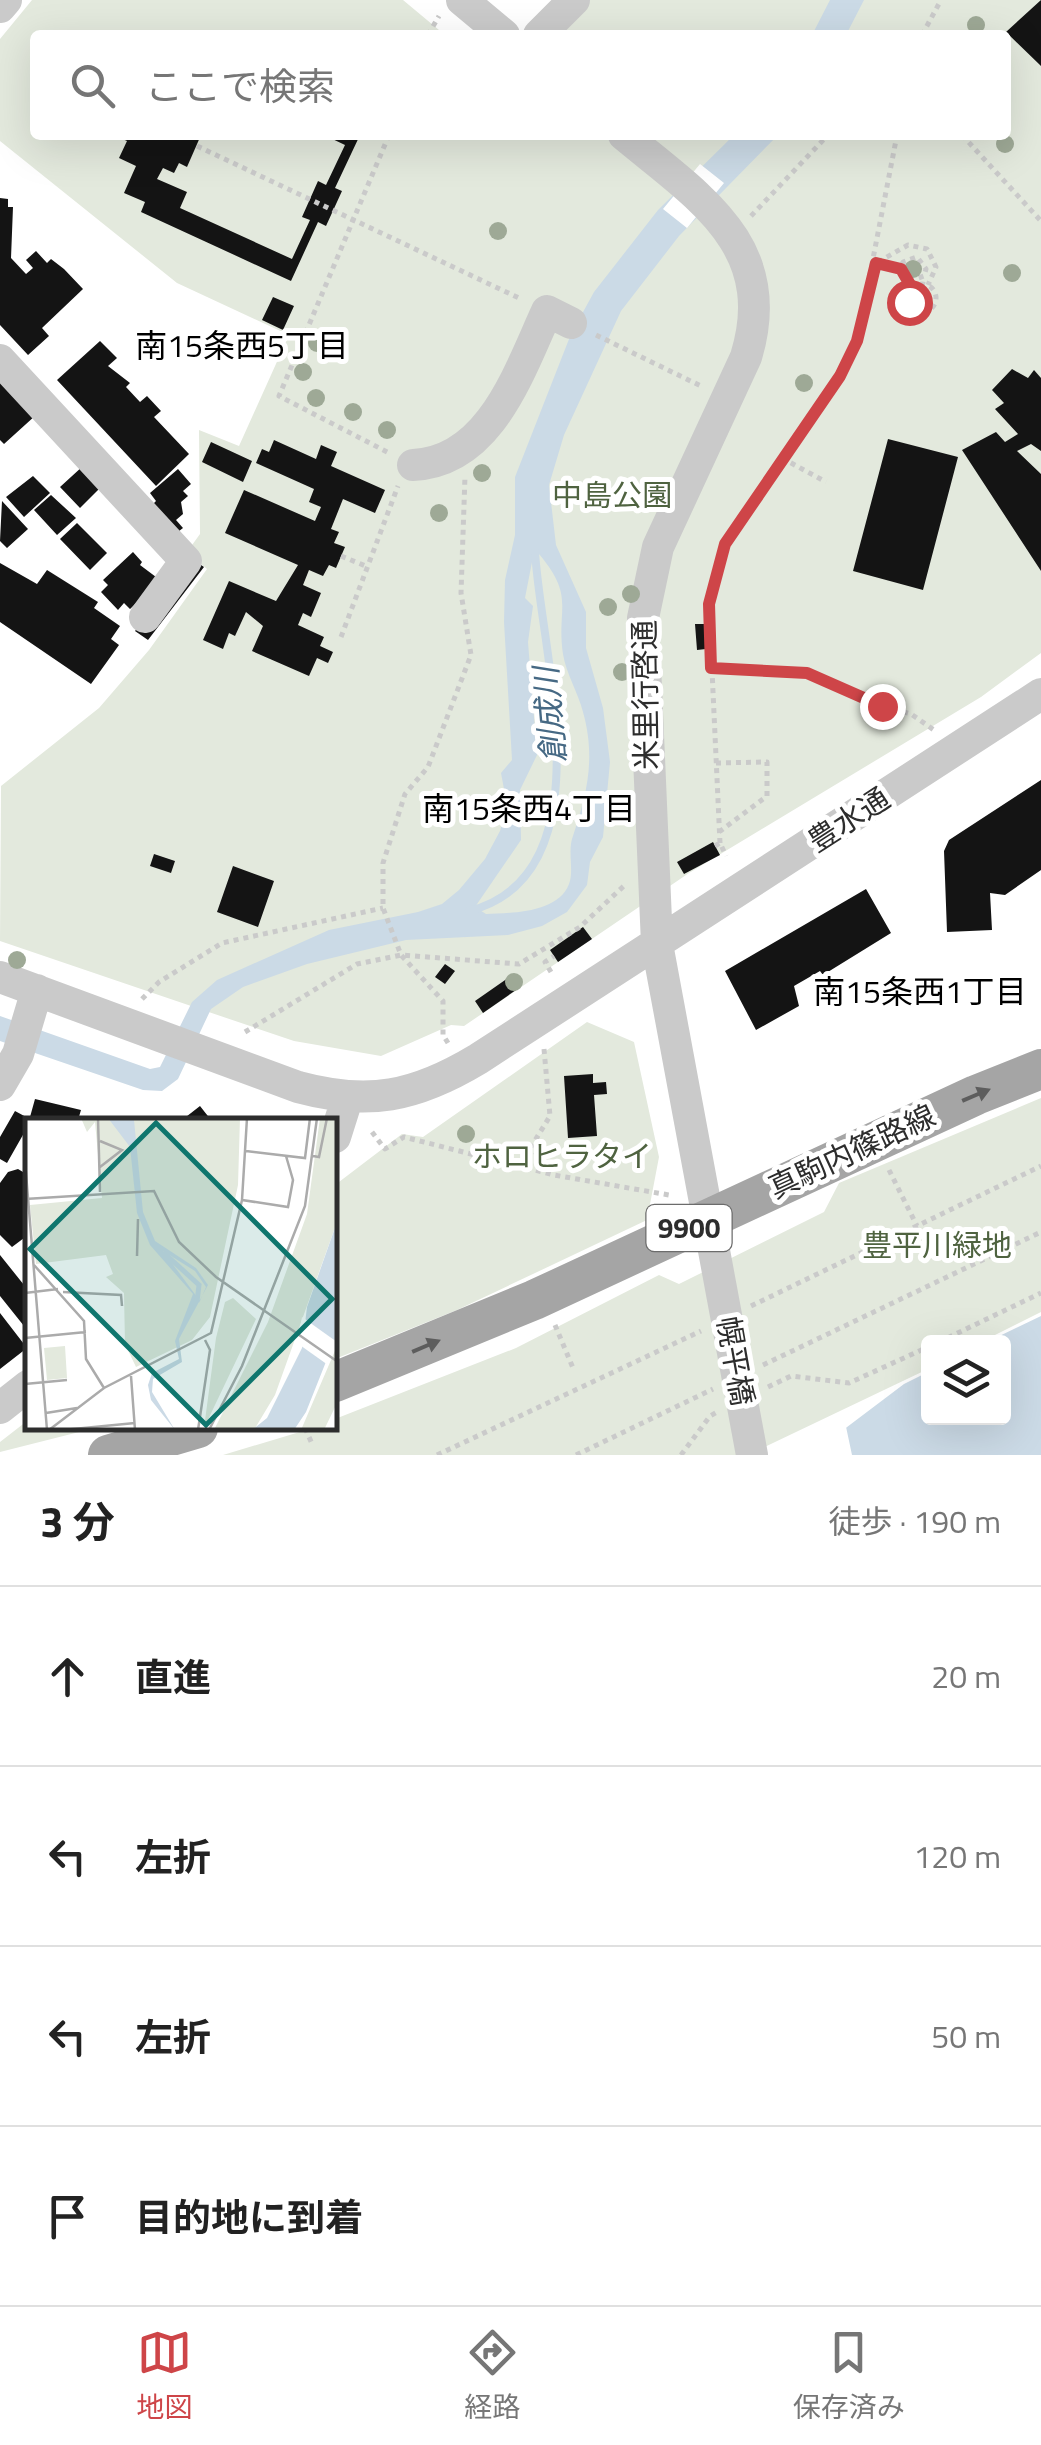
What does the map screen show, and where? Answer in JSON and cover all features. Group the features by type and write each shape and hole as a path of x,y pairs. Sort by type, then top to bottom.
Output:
{"main road":[{"name":"真駒内篠路線","path":"338,1381 534,1300 1041,1069"},
{"path":"108,1455 191,1430"}],"street":[{"path":"0,7 6,0"},
{"path":"544,30 574,0"},
{"path":"450,8 494,30"},
{"name":"米里行啓通","path":"630,140 695,195 743,250 756,298 755,326 727,398 658,547 646,586 642,618 657,944 708,1218"},
{"path":"413,465 449,460 482,433 559,317"},
{"path":"0,360 186,561 145,616"},
{"name":"豊水通","path":"347,1099 402,1093 448,1078 1041,694"},
{"path":"0,976 298,1086 347,1099 338,1128"},
{"path":"0,1084 23,1040 37,990"},
{"name":"幌平橋","path":"708,1218 752,1455"},
{"path":"0,1408 25,1388"}],"path":[{"path":"925,30 941,0"},
{"path":"432,30 450,8"},
{"path":"341,638 400,480 413,465 279,396 387,140"},
{"path":"749,218 823,140"},
{"path":"726,856 717,845 709,604 725,544 840,376 857,341 876,263 896,140"},
{"path":"967,140 1041,221"},
{"path":"196,146 559,317"},
{"path":"876,263 893,258 908,245 918,245 934,257 934,277 928,285"},
{"path":"901,269 904,262 917,257 926,269 924,276 911,285"},
{"path":"876,263 901,269 911,285 911,306 923,312 936,300 924,276"},
{"path":"911,285 928,285"},
{"path":"609,341 727,398"},
{"path":"448,1043 443,1035 444,1000 400,955 384,908 383,863 405,794 428,767 470,655 461,593 465,448"},
{"path":"782,458 826,482"},
{"path":"341,556 368,568"},
{"path":"711,668 807,673 882,706 912,714 935,732"},
{"path":"716,762 767,762 767,796 719,832"},
{"path":"246,1032 357,964 400,955 519,964 580,927 627,884"},
{"path":"142,999 159,982 222,943 384,908"},
{"path":"551,972 545,962 554,956"},
{"path":"544,1050 550,1116 531,1147 554,1176"},
{"path":"372,1132 385,1149 404,1138 554,1176 669,1195"},
{"path":"883,1159 917,1226"},
{"path":"883,1308 1041,1232"},
{"path":"954,1335 1041,1293"},
{"path":"552,1318 573,1368"},
{"path":"758,1392 791,1376 850,1384 921,1350"},
{"path":"682,1455 710,1416 726,1408"},
{"path":"307,1430 312,1446"}],"green space":[{"name":"中島公園","path":"32,0 403,0 439,30 30,30 30,140 1011,140 1011,30 563,30 587,0 1041,0 1041,653 981,697 689,873 464,1026 451,1025 381,1056 294,1041 0,941 1,786 99,708 149,650 207,569 187,552 200,534 199,430 239,446 289,335 177,283 0,141 0,39"},
{"name":"ホロヒラタイ","path":"587,1022 634,1042 659,1157 647,1220 457,1310 338,1358 338,1183 402,1134 423,1137"},
{"name":"豊平川緑地","path":"1041,1098 1041,1312 995,1335 921,1335 921,1372 748,1455 223,1455 306,1430 338,1430 338,1418 516,1348 659,1275 679,1284 824,1212 839,1183"},
{"path":"25,1423 25,1430 87,1430 0,1452 0,1442"}],"water":[{"path":"830,0 864,0 849,30 815,30"},
{"path":"729,140 773,140 679,236 621,311 564,435 549,485 556,545 586,612 586,648 603,708 610,762 603,837 590,862 587,885 567,912 542,926 508,935 406,940 307,964 243,987 211,1009 178,1079 162,1091 143,1090 0,1041 0,1016 150,1069 160,1067 192,1002 217,980 329,930 442,904 485,859 500,831 507,805 501,773 512,760 504,622 505,580 515,535 515,477 571,334 594,292 658,210","holes":["539,554 557,582 565,661 583,712 589,745 586,791 571,844 569,884 563,894 545,906 486,914 475,907 521,840 520,790 537,755 528,642 533,606 525,598 532,562"]},
{"path":"1041,1316 1041,1455 810,1455 921,1376 921,1425 1011,1425 1011,1335 1002,1335"}],"pier":[{"path":"700,164 724,183 687,228 663,209"},
{"path":"845,1422 852,1455 805,1455 807,1451"}],"building":[{"path":"1041,0 1041,66 1011,37 1008,30"},
{"path":"199,140 187,167 179,163 174,173 163,168 157,179 187,192 180,208 292,259 310,220 302,217 318,181 326,185 345,145 334,140 358,140 335,188 342,191 326,226 318,222 291,281 141,212 145,202 124,193 136,166 119,158 127,141"},
{"path":"0,198 8,199 8,207 13,207 11,258 26,274 33,268 26,260 36,251 47,263 51,259 64,269 83,289 42,328 49,336 28,355 0,325"},
{"path":"273,297 294,306 283,330 262,320"},
{"path":"100,341 117,358 108,366 130,383 126,387 140,402 147,396 161,411 154,417 189,454 156,486 57,380"},
{"path":"1012,369 1028,378 1034,370 1041,378 1041,451 1031,444 1017,451 1041,474 1041,571 962,450 996,432 1005,442 1018,434 995,409 1004,403 992,390"},
{"path":"0,375 36,415 4,444 0,440"},
{"path":"888,439 958,457 923,590 853,571"},
{"path":"274,440 316,459 321,445 337,452 331,466 385,490 375,513 343,499 331,529 339,532 334,543 345,547 336,568 329,565 323,576 309,570 303,585 321,593 311,617 303,613 298,625 324,637 320,646 333,652 328,663 317,658 309,676 252,651 263,626 246,612 235,636 229,633 223,649 203,640 229,581 276,601 298,565 225,533 244,490 315,521 321,507 309,502 314,489 256,463 262,449 269,452"},
{"path":"211,442 252,461 243,482 202,462"},
{"path":"83,466 102,486 80,508 60,487"},
{"path":"178,469 191,484 183,491 188,496 181,502 183,514 176,520 183,528 174,535 150,507 156,501 150,493"},
{"path":"33,476 50,493 24,517 6,497"},
{"path":"51,495 76,518 57,535 34,510"},
{"path":"2,501 28,529 7,548 0,541"},
{"path":"77,523 107,553 90,570 60,539"},
{"path":"133,552 142,562 140,565 160,580 130,609 124,603 118,610 101,592 108,585 103,580"},
{"path":"194,560 204,567 148,640 135,631"},
{"path":"0,563 37,584 47,570 98,602 94,608 120,626 111,639 119,645 91,684 0,622"},
{"path":"695,624 705,624 706,649 697,650"},
{"path":"1041,780 1041,870 1005,895 990,893 992,930 947,932 944,851 949,840"},
{"path":"713,842 720,855 684,874 677,862"},
{"path":"154,854 175,861 171,873 150,866"},
{"path":"233,866 274,881 258,927 217,912"},
{"path":"866,889 891,933 823,975 820,971 794,986 799,1006 756,1030 725,971"},
{"path":"583,927 592,939 558,962 550,950"},
{"path":"445,964 455,971 445,984 435,977"},
{"path":"508,978 516,990 483,1013 475,1001"},
{"path":"593,1074 593,1083 606,1082 607,1094 594,1095 597,1136 568,1138 564,1076"},
{"path":"35,1099 81,1110 79,1118 30,1117"},
{"path":"200,1106 209,1118 185,1118"},
{"path":"15,1111 28,1118 7,1163 0,1159 0,1137"},
{"path":"18,1169 25,1173 25,1237 12,1247 0,1235 0,1183 8,1172"},
{"path":"0,1255 25,1286 25,1327 0,1296"},
{"path":"0,1313 25,1350 0,1369"}],"waterway":[{"name":"創成川","path":"469,911 513,889 540,854 553,808 557,755 535,551"}],"district":[{"name":"南15条西5丁目","path":"242,346"},
{"name":"南15条西4丁目","path":"529,809"},
{"name":"南15条西1丁目","path":"920,992"}],"route":[{"path":"882,706 807,673 760,667 711,668 709,604 725,544 840,376 857,341 876,263 901,269 912,288 909,302"}]}
